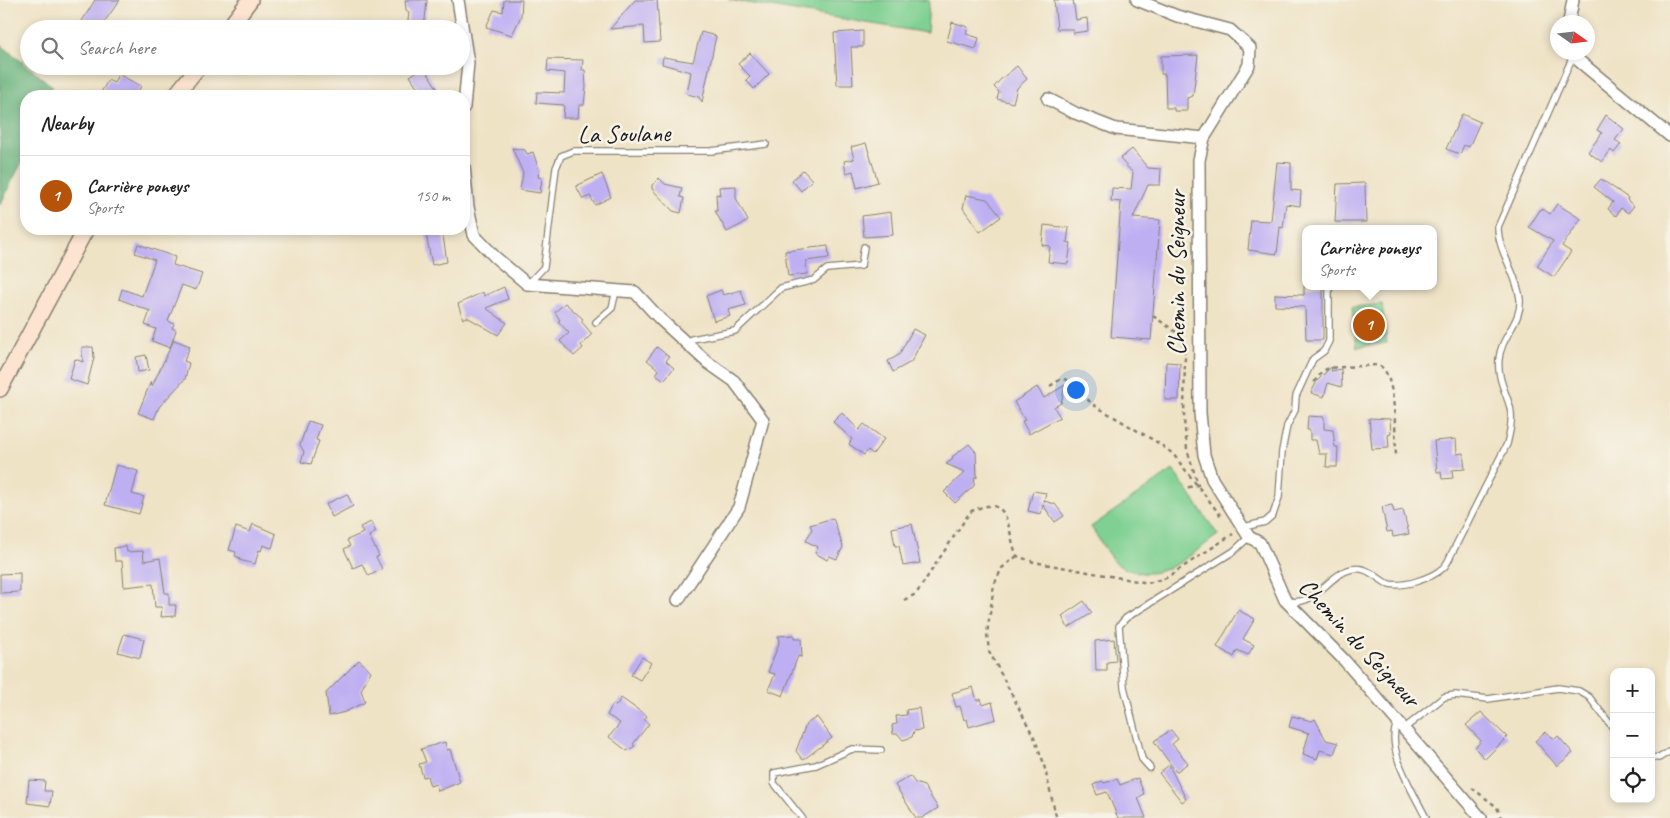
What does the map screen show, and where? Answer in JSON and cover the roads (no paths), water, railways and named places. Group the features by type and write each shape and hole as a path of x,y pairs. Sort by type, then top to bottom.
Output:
{"main road":[{"path":"235,20 250,0"},
{"path":"180,90 192,75"},
{"path":"0,389 83,235"}],"street":[{"path":"458,0 461,20"},
{"name":"Chemin du Seigneur","path":"1137,0 1177,16 1230,30 1250,48 1249,64 1204,138 1199,160 1200,413 1204,456 1212,478 1246,532 1260,543 1285,600 1344,660 1397,723"},
{"path":"1571,15 1574,0"},
{"path":"1579,60 1670,136"},
{"path":"465,90 467,75"},
{"path":"1048,99 1075,113 1116,129 1204,138"},
{"path":"470,216 474,235 495,257 527,284 635,292 707,362 734,381 764,420 739,507 678,600"},
{"path":"1397,723 1481,818"}],"lane":[{"path":"1285,600 1297,602 1308,599 1343,573 1352,569 1363,569 1374,573 1386,583 1397,585 1429,578 1445,566 1453,551 1507,444 1512,427 1510,408 1500,378 1499,358 1505,338 1517,321 1520,300 1515,276 1498,239 1498,227 1569,60"},
{"name":"La Soulane","path":"527,284 544,267 556,168 561,156 573,151 711,151 766,144"},
{"path":"685,342 692,338 735,331 781,288 814,280 827,269 862,266 864,247"},
{"path":"1150,768 1142,759 1124,687 1119,626 1126,618 1234,551 1246,532 1265,522 1273,514 1279,497 1282,451 1287,426 1295,410 1296,396 1313,359 1324,351 1329,341 1330,290"},
{"path":"596,322 612,308 616,291"},
{"name":"Chemin du Seigneur","path":"1397,723 1406,727 1444,697 1455,695 1488,699 1558,688 1579,691 1589,697 1610,724"},
{"path":"1397,723 1393,733 1399,762 1426,818"},
{"path":"802,818 774,783 774,774 825,762 852,749 881,750"},
{"path":"1655,758 1658,758 1670,750"}],"place":[{"name":"Carrière poneys","path":"1369,325"}]}
